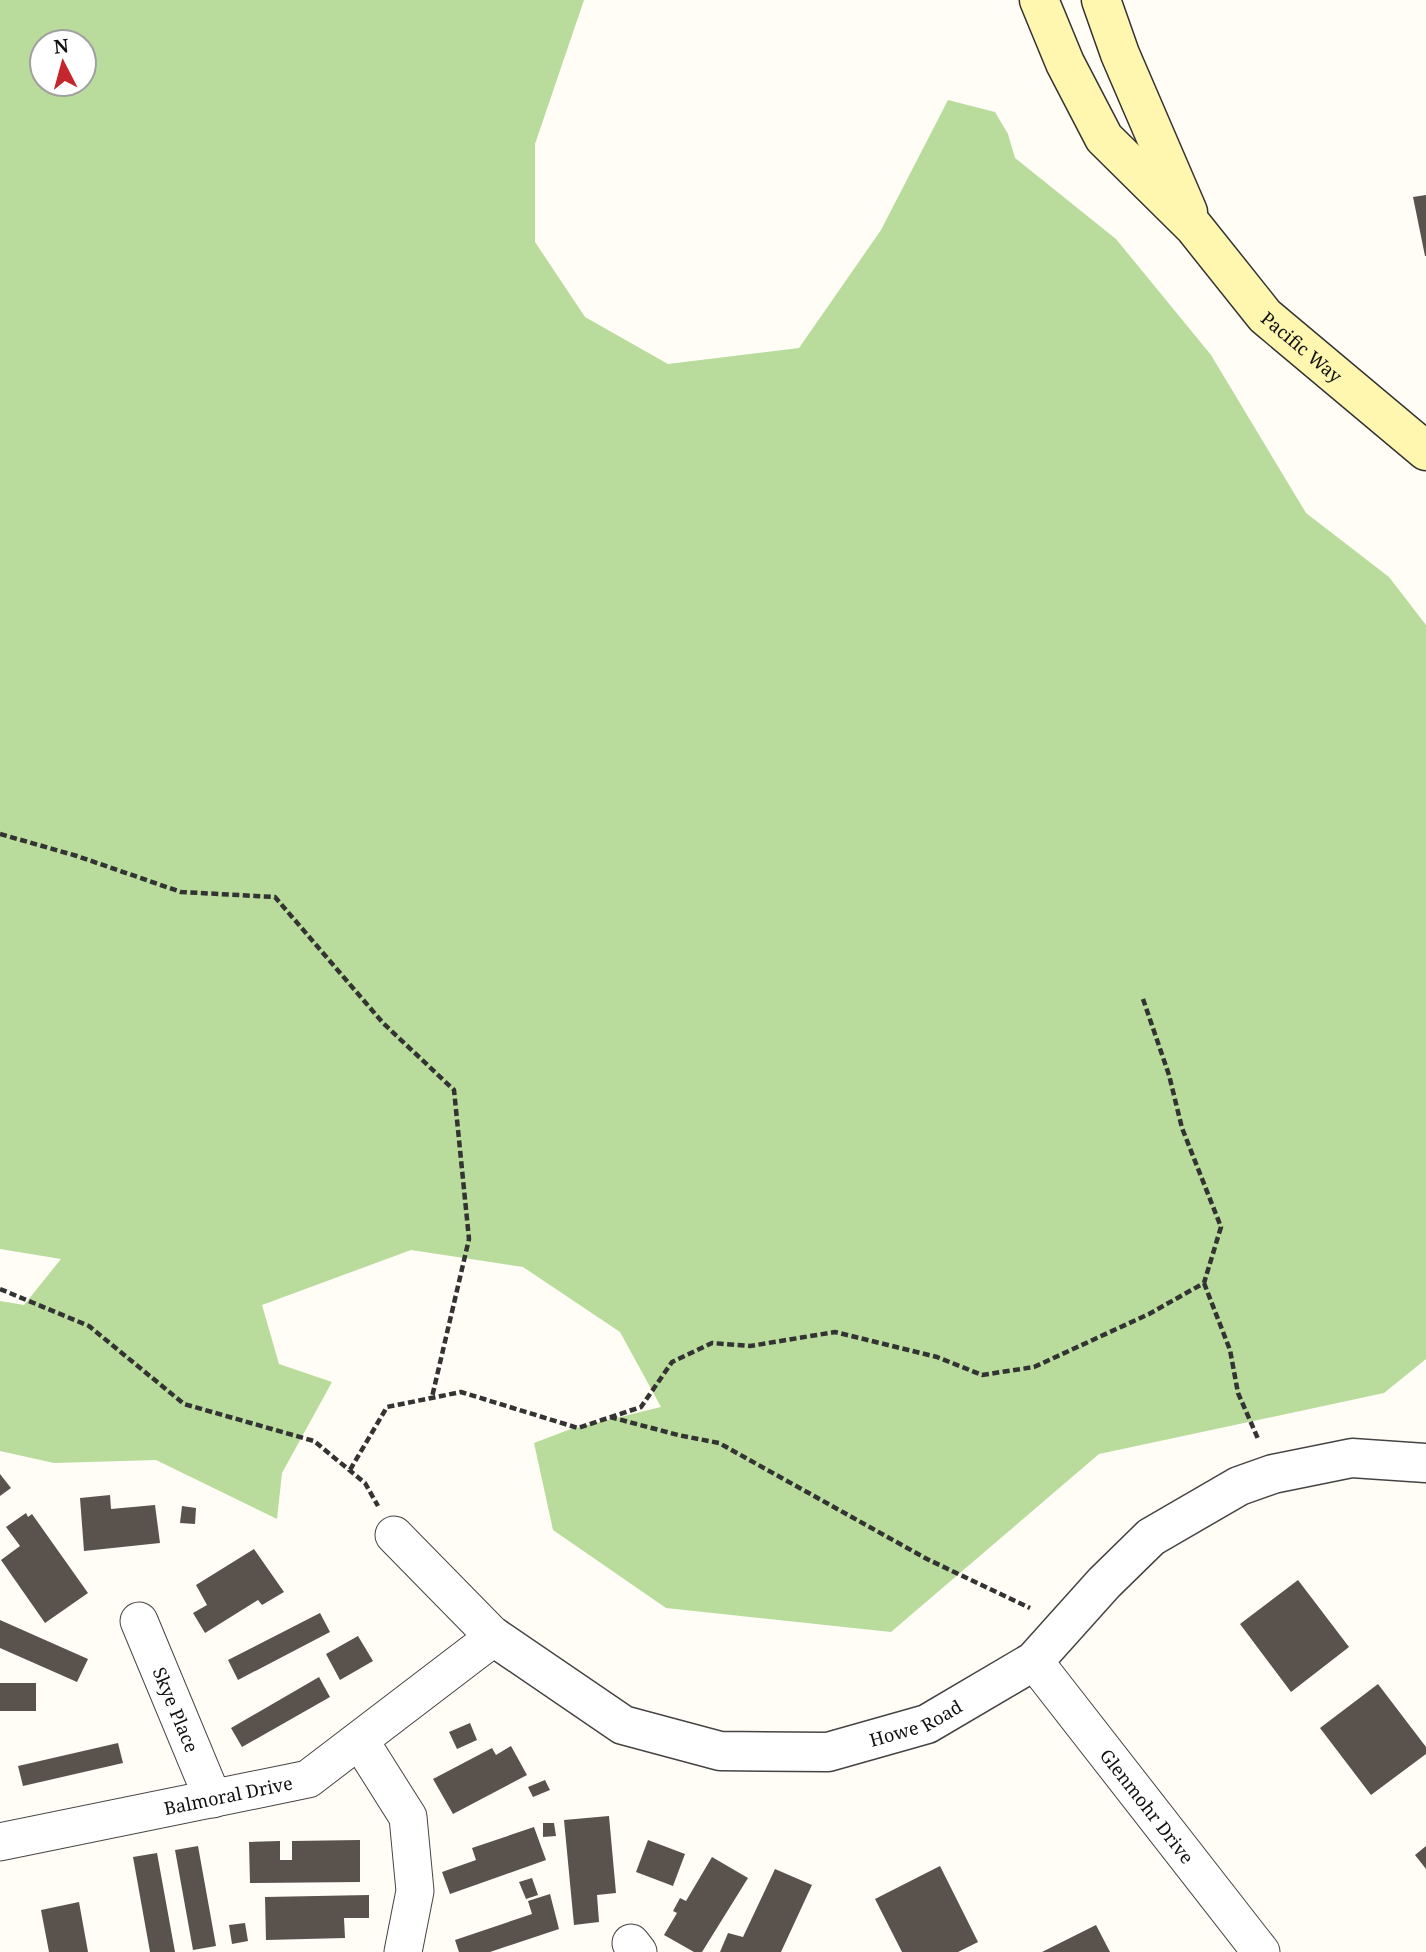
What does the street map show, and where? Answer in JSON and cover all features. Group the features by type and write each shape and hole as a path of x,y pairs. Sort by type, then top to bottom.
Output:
{"main road":[{"name":"Pacific Way","path":"1039,0 1065,63 1104,138 1194,227 1265,316 1426,451"},
{"name":"Pacific Way","path":"1101,0 1120,54 1194,227"}],"street":[{"name":"Howe Road","path":"394,1535 494,1637 624,1725 720,1751 828,1752 927,1724 1034,1661 1104,1583 1151,1537 1239,1486 1273,1474 1352,1458 1426,1463"},
{"name":"Skye Place","path":"139,1621 213,1799"},
{"name":"Balmoral Drive","path":"0,1842 308,1779 494,1637"},
{"name":"Glenmohr Drive","path":"1034,1661 1261,1952"},
{"path":"360,1741 408,1817 415,1891 403,1952"}],"path":[{"path":"0,834 77,856 181,892 275,897 383,1023 454,1090 469,1239 432,1398"},
{"path":"1143,999 1169,1075 1182,1128 1221,1227 1204,1283 1230,1350 1238,1392 1273,1474"},
{"path":"350,1470 387,1407 461,1392 578,1428 641,1407 672,1362 712,1343 750,1346 835,1332 937,1357 982,1375 1034,1367 1149,1314 1204,1283"},
{"path":"0,1289 89,1326 184,1404 314,1441 365,1483 394,1535"},
{"path":"609,1417 719,1443 928,1559 1030,1608"}],"green space":[{"path":"0,0 584,0 535,144 535,242 585,317 668,364 799,348 881,230 948,100 995,112 1008,134 1015,158 1116,239 1211,355 1306,513 1389,577 1426,625 1426,1359 1384,1393 1099,1454 891,1632 666,1608 553,1530 534,1443 571,1429 661,1407 620,1332 523,1267 411,1250 262,1305 279,1364 332,1382 282,1473 277,1519 156,1460 54,1463 0,1451 0,1301 24,1305 61,1259 0,1249"}],"building":[{"path":"1426,195 1426,256 1425,256 1413,197"},
{"path":"0,1474 11,1488 0,1496"},
{"path":"110,1495 111,1509 155,1505 160,1543 84,1551 80,1498"},
{"path":"182,1506 196,1508 195,1524 180,1523"},
{"path":"26,1513 28,1517 32,1514 88,1593 45,1623 1,1560 20,1546 6,1527"},
{"path":"254,1549 284,1592 262,1605 258,1600 205,1633 193,1613 207,1605 196,1585"},
{"path":"1298,1580 1349,1647 1291,1692 1240,1624"},
{"path":"320,1613 330,1632 238,1680 228,1660"},
{"path":"0,1620 88,1659 77,1682 0,1648"},
{"path":"358,1636 373,1661 340,1680 326,1654"},
{"path":"319,1677 330,1697 242,1747 231,1728"},
{"path":"0,1683 36,1683 36,1711 0,1711"},
{"path":"1378,1684 1426,1747 1426,1754 1371,1795 1320,1728"},
{"path":"470,1723 477,1740 457,1749 449,1732"},
{"path":"118,1743 123,1763 23,1786 18,1766"},
{"path":"511,1746 527,1775 453,1814 433,1779 492,1748 496,1755"},
{"path":"545,1780 550,1790 533,1797 528,1787"},
{"path":"609,1816 616,1893 597,1895 599,1922 574,1925 564,1820"},
{"path":"543,1823 554,1823 556,1836 543,1837"},
{"path":"534,1827 546,1860 450,1894 442,1872 476,1860 472,1848"},
{"path":"360,1840 360,1882 250,1883 249,1842 280,1841 280,1860 292,1860 292,1841"},
{"path":"648,1840 685,1854 673,1886 636,1872"},
{"path":"198,1846 216,1946 193,1950 175,1850"},
{"path":"1426,1846 1426,1869 1415,1855"},
{"path":"157,1853 175,1952 150,1952 133,1857"},
{"path":"712,1857 748,1878 702,1952 694,1952 664,1935 677,1913 673,1911 680,1898 686,1901"},
{"path":"940,1866 978,1942 958,1952 902,1952 875,1899"},
{"path":"775,1869 812,1885 781,1952 720,1952 728,1933 743,1937"},
{"path":"532,1878 538,1895 526,1899 519,1882"},
{"path":"550,1894 559,1929 490,1952 459,1952 455,1940 532,1914 528,1901"},
{"path":"369,1895 369,1918 344,1918 345,1938 266,1940 265,1897"},
{"path":"79,1902 88,1952 49,1952 41,1910"},
{"path":"245,1923 248,1941 232,1944 229,1925"},
{"path":"1096,1925 1110,1952 1042,1952"}]}
